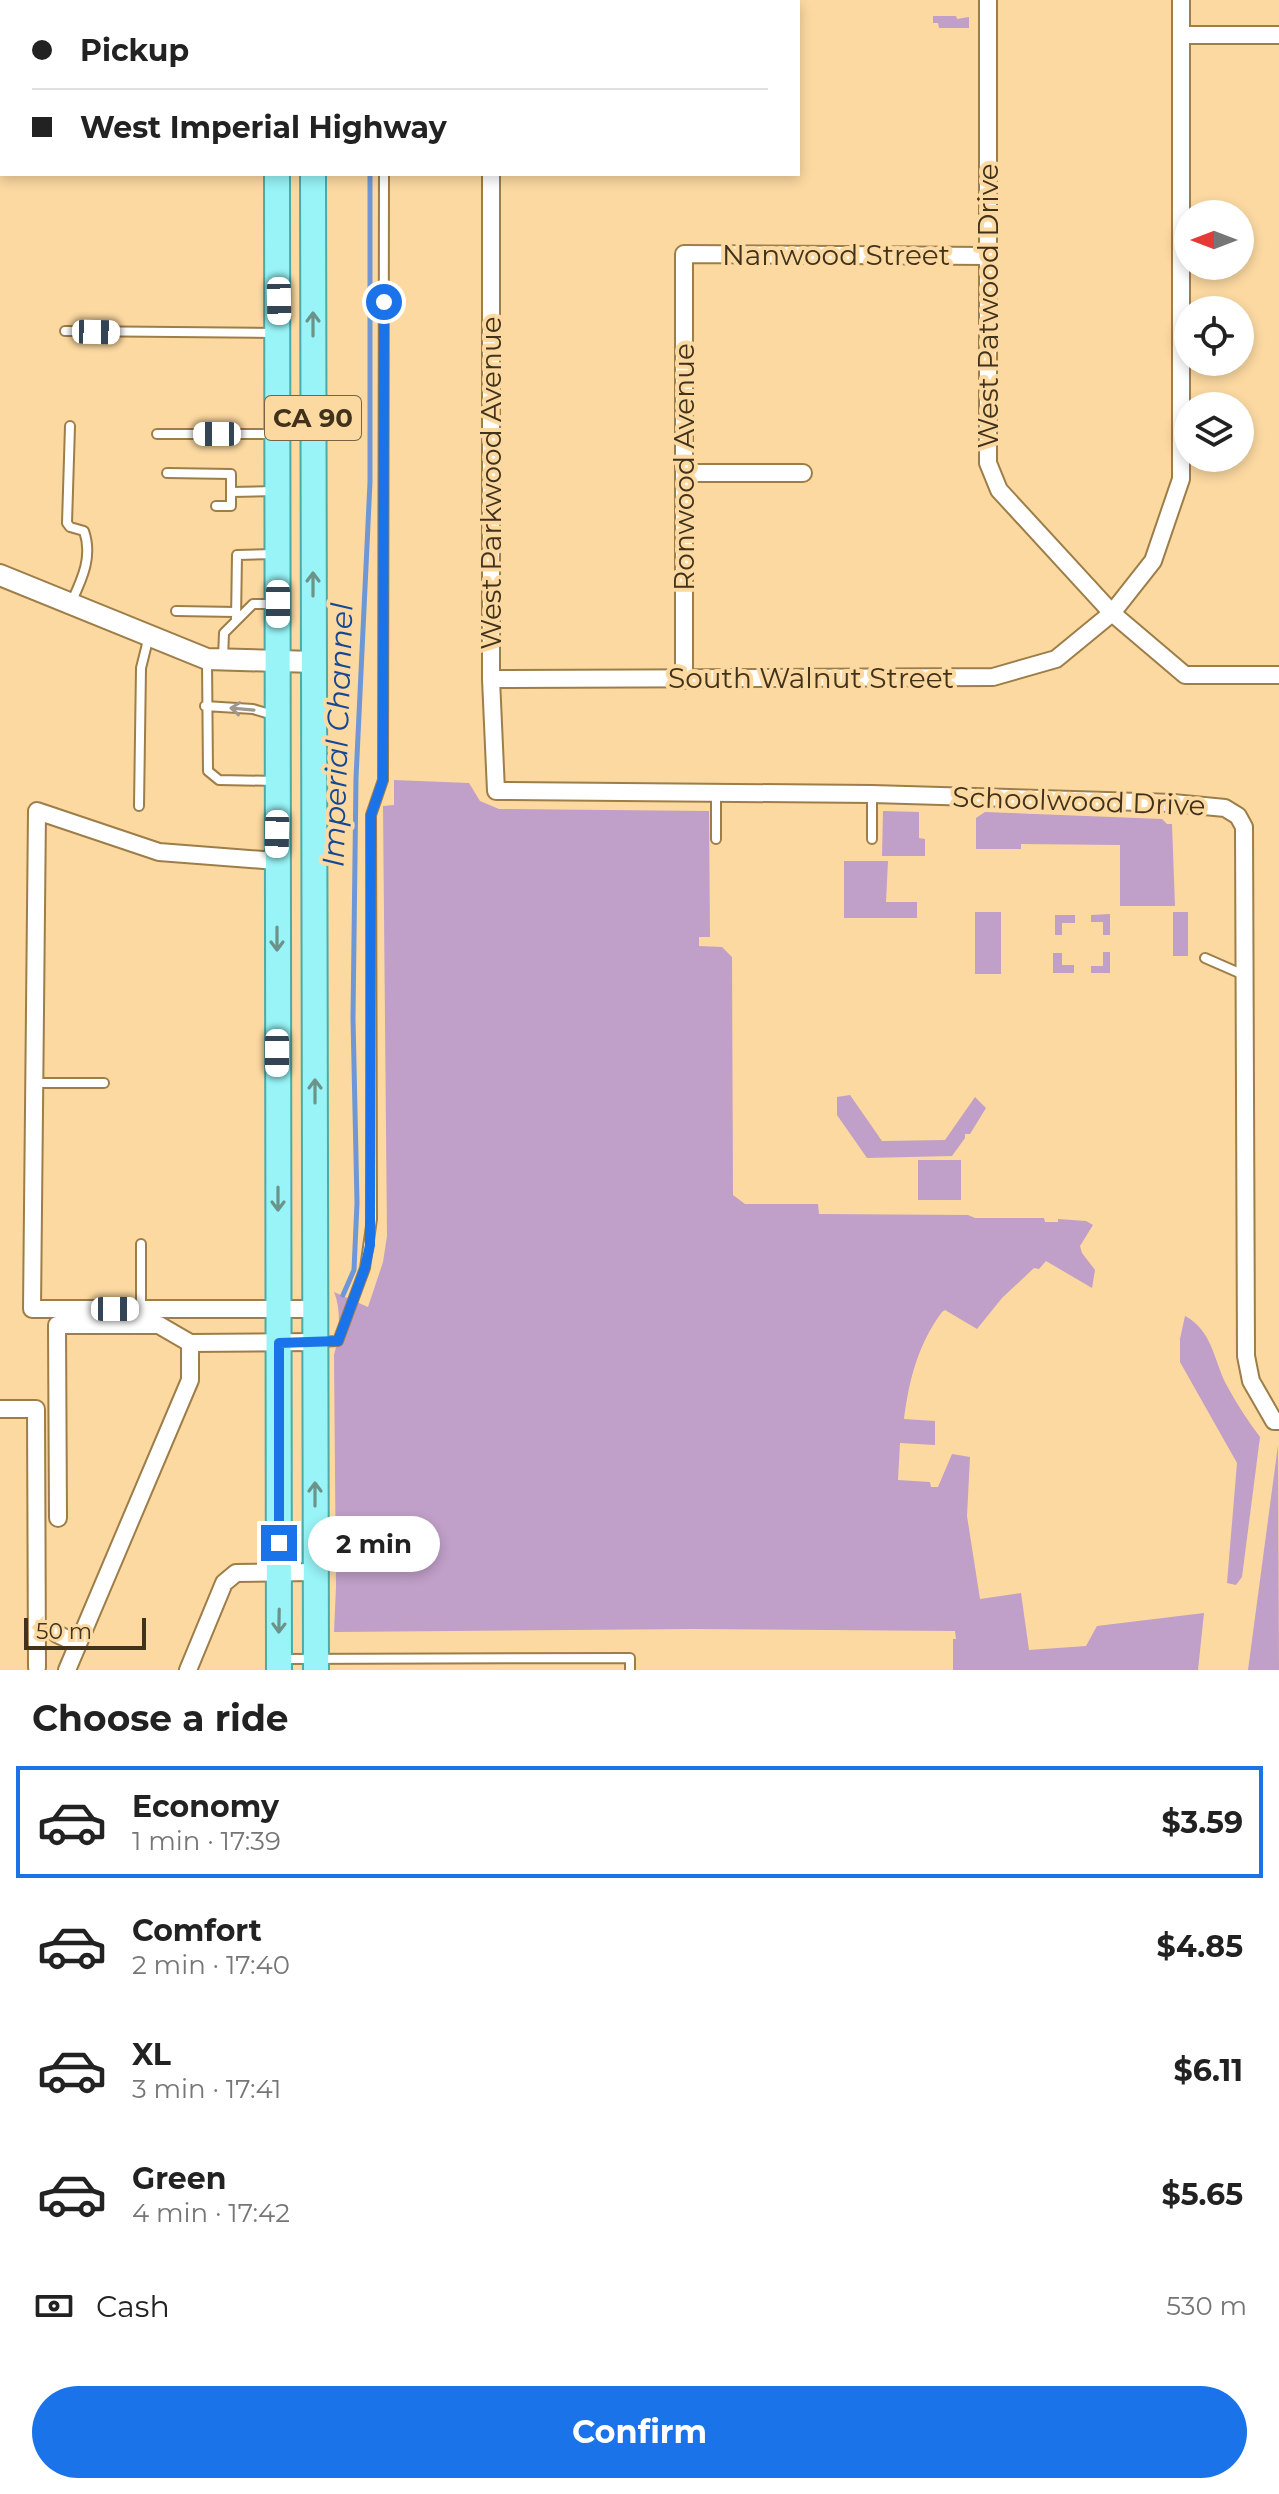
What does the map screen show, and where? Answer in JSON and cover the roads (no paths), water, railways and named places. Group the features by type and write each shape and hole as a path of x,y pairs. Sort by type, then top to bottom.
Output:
{"main road":[{"name":"CA 90","path":"277,176 278,1664"},
{"name":"CA 90","path":"313,176 316,1664"}],"street":[{"name":"West Patwood Drive","path":"988,0 988,463 999,490 1112,613 1185,675 1279,675"},
{"name":"South Walnut Street","path":"491,679 993,677 1056,659 1112,613 1153,561 1181,479 1181,0"},
{"path":"1181,35 1279,35"},
{"name":"West Parkwood Avenue","path":"491,176 491,679 496,791"},
{"name":"Nanwood Street","path":"684,254 987,256"},
{"name":"Ronwood Avenue","path":"684,254 684,680"},
{"path":"684,473 803,473"},
{"path":"0,575 215,660 314,662"},
{"name":"Schoolwood Drive","path":"496,791 872,794 1173,803 1229,810 1238,816 1244,827 1246,1356 1251,1381 1276,1421"},
{"path":"276,861 159,852 37,811 32,1309 315,1309"},
{"path":"58,1518 57,1325 159,1325 190,1343 315,1342"},
{"path":"67,1670 190,1380 190,1343"},
{"path":"0,1409 36,1409 37,1667"},
{"path":"188,1670 224,1583 236,1573 316,1572"},
{"path":"57,1634 78,1644"}],"lane":[{"path":"315,1342 338,1341 365,1268 372,1219 371,815 383,780 384,176"},
{"path":"65,331 279,333"},
{"path":"70,426 67,523 84,531 88,548 87,567 71,603"},
{"path":"157,434 278,434"},
{"path":"167,473 231,474 231,506 216,506"},
{"path":"231,492 278,491"},
{"path":"236,616 237,555 278,554"},
{"path":"278,604 253,604 236,616 224,633 205,706 208,771 219,780 278,781"},
{"path":"176,611 236,616"},
{"path":"139,806 141,668 149,635"},
{"path":"205,706 253,709 278,716"},
{"path":"716,794 716,839"},
{"path":"872,794 872,839"},
{"path":"1205,958 1244,975"},
{"path":"35,1083 104,1083"},
{"path":"141,1244 141,1309"},
{"path":"451,1658 452,1670"},
{"path":"278,1664 451,1658 630,1658 630,1670"}],"waterway":[{"name":"Imperial Channel","path":"343,1295 354,1270 357,1203 353,1018 356,778 370,482 370,176"}]}
